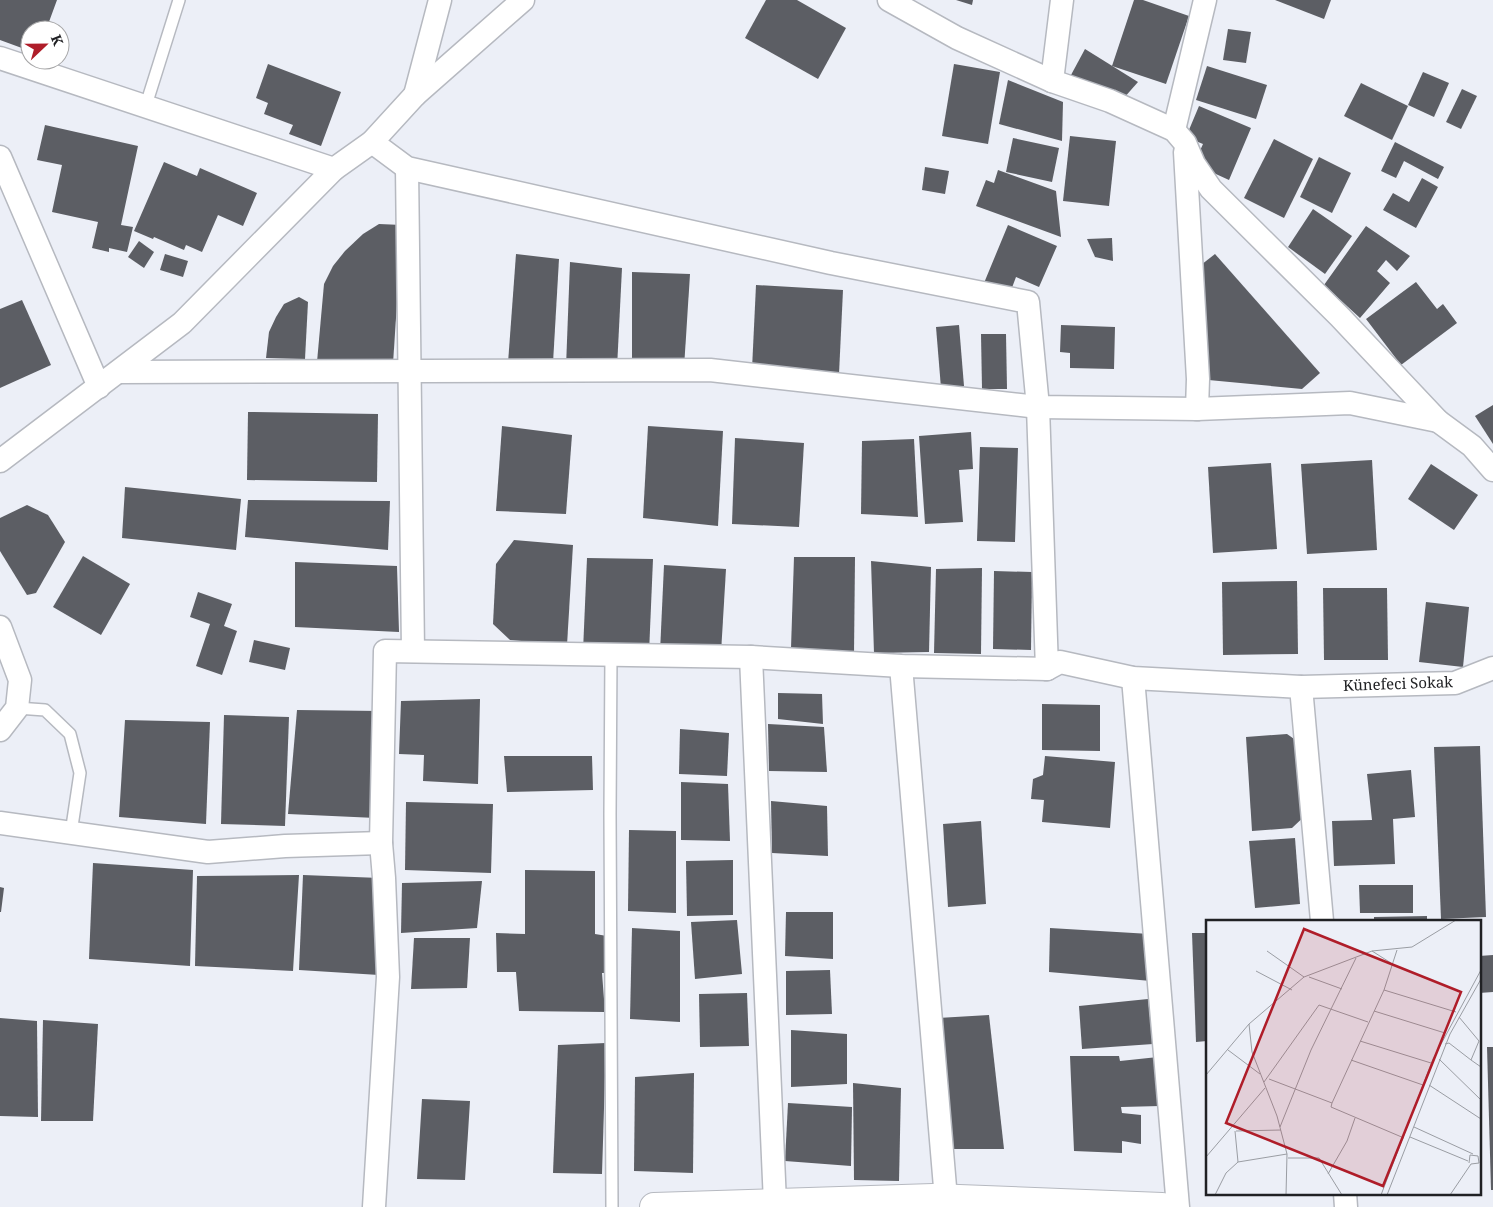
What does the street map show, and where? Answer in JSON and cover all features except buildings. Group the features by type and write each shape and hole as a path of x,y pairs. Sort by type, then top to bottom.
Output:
{"main road":[{"path":"654,1207 946,1199 1162,1207"}],"street":[{"path":"415,95 440,0"},
{"path":"0,460 182,323 334,169 372,142 415,95 523,0"},
{"path":"889,0 957,38 1052,80 1110,101 1180,137 1210,189 1340,317 1438,421 1472,446 1493,470"},
{"path":"1052,80 1062,0"},
{"path":"1197,409 1198,379 1180,137 1206,0"},
{"path":"0,58 334,169"},
{"path":"372,142 407,168 832,263 1028,302 1038,407 1046,669"},
{"path":"0,157 99,386"},
{"path":"407,168 413,651"},
{"path":"119,372 710,370 1038,407 1197,409 1350,404 1438,421"},
{"path":"0,627 20,680 17,708 0,730"},
{"name":"Künefeci Sokak","path":"381,843 385,651 751,657 901,666 1046,669 1060,662 1132,678 1302,687 1455,683 1493,668"},
{"path":"751,657 775,1203"},
{"path":"901,666 946,1199"},
{"path":"1132,678 1178,1207"},
{"path":"1302,687 1322,920"},
{"path":"0,823 208,852 284,846 381,843 388,977 374,1207"},
{"path":"1345,1194 1346,1207"}],"lane":[{"path":"146,105 179,0"},
{"path":"611,654 612,1207"},
{"path":"17,708 45,710 70,734 80,773 72,833"}]}
